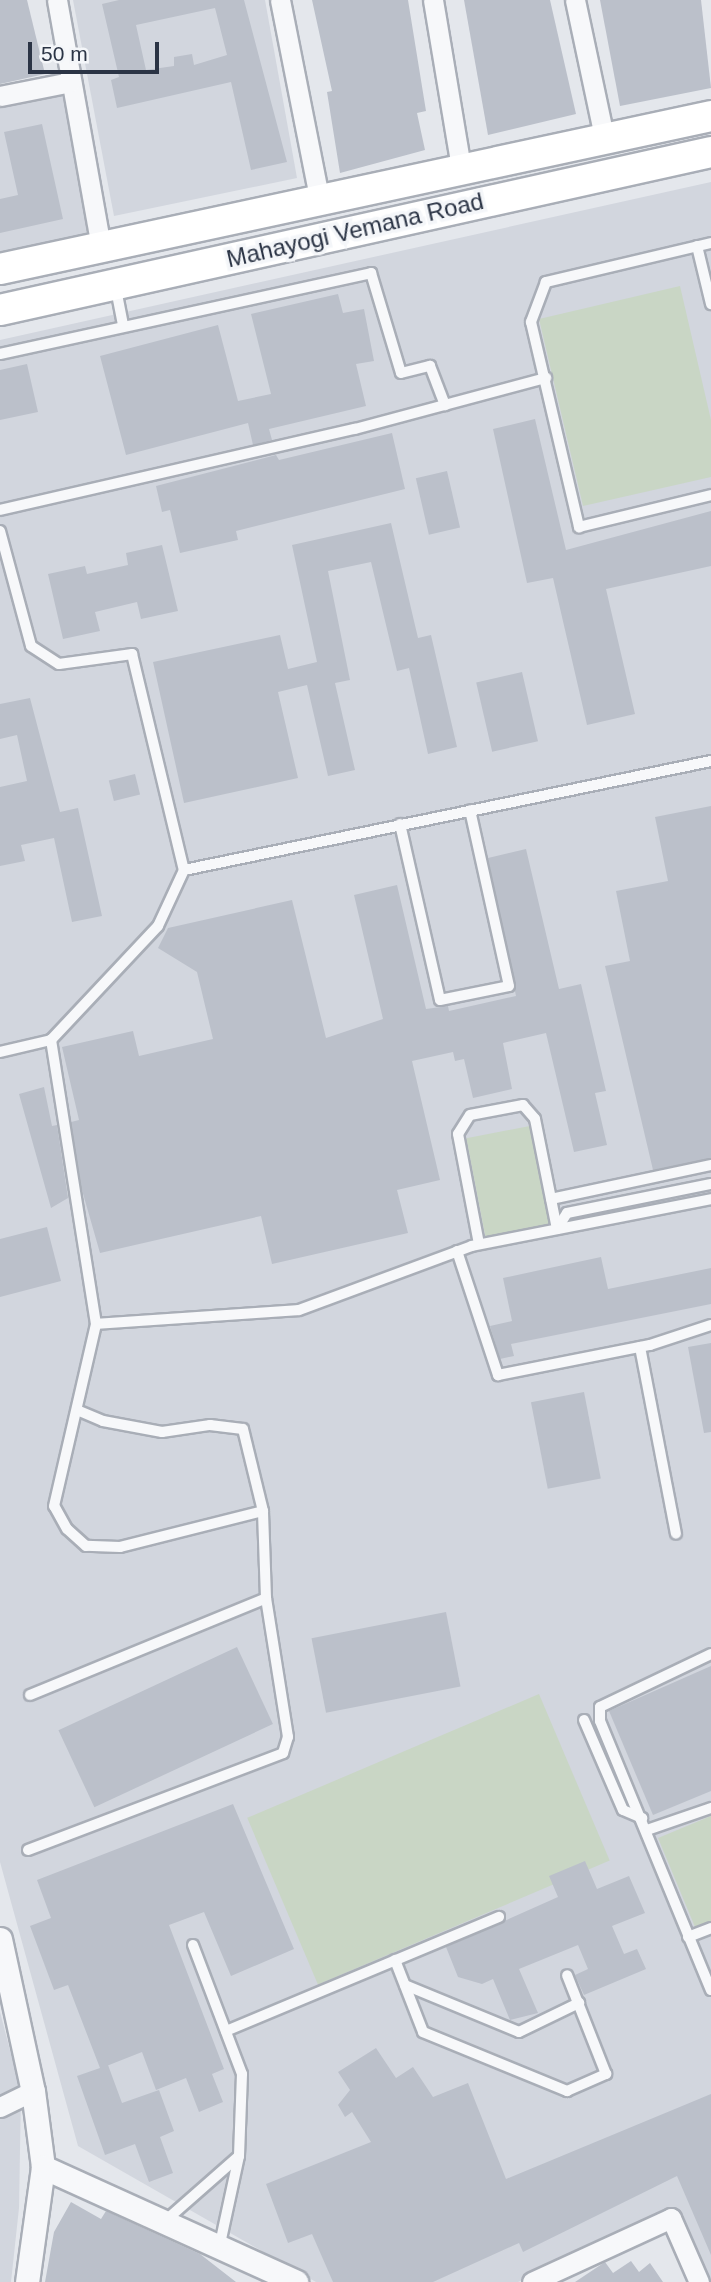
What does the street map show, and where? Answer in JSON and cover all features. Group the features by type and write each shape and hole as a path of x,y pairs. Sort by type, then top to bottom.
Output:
{"main road":[{"name":"Mahayogi Vemana Road","path":"0,269 319,197 711,116"},
{"name":"Mahayogi Vemana Road","path":"0,310 711,152"}],"street":[{"path":"57,0 101,246"},
{"path":"280,0 319,197"},
{"path":"433,0 461,168"},
{"path":"575,0 604,137"},
{"path":"0,96 71,82"},
{"path":"0,1939 3,1964 33,2091 43,2167 27,2282"},
{"path":"0,2107 33,2091"},
{"path":"43,2167 220,2244 296,2282"},
{"path":"532,2282 671,2218 699,2282"}],"lane":[{"path":"711,243 545,282 531,322 547,378 579,527 711,495"},
{"path":"697,246 711,304"},
{"path":"0,354 371,273 401,373 430,366 444,405"},
{"path":"115,284 123,326"},
{"path":"0,510 547,378"},
{"path":"0,531 32,646 59,664 132,654 184,870 158,926 51,1040 0,1052"},
{"path":"184,870 711,761"},
{"path":"400,824 440,1000 509,986 470,810"},
{"path":"51,1040 96,1324 54,1506 67,1529 86,1546 120,1547 263,1511"},
{"path":"479,1244 458,1134 470,1115 523,1105 536,1119 557,1229"},
{"path":"551,1199 711,1165"},
{"path":"557,1229 567,1213 711,1184"},
{"path":"96,1324 299,1311 479,1244 711,1199"},
{"path":"457,1251 498,1375 640,1347 711,1325"},
{"path":"640,1347 676,1534"},
{"path":"28,1850 283,1753 288,1737 266,1598 263,1511 243,1429 210,1425 162,1432 103,1421 77,1410"},
{"path":"30,1695 266,1598"},
{"path":"711,1654 600,1707 600,1721 711,1990"},
{"path":"584,1720 623,1810 642,1818"},
{"path":"647,1830 711,1808"},
{"path":"226,2031 499,1917"},
{"path":"688,1937 711,1928"},
{"path":"193,1945 242,2074 239,2156 220,2244"},
{"path":"395,1960 423,2032 567,2091 606,2074 567,1975"},
{"path":"405,1985 519,2032 579,2003"},
{"path":"165,2221 239,2156"}],"shaded area":[{"path":"73,0 265,0 297,178 114,216"},
{"path":"61,89 93,235 0,255 0,102"},
{"path":"711,182 711,2282 704,2282 673,2211 518,2282 316,2282 78,2146 0,1862 0,340"},
{"path":"0,2012 21,2092 19,2208 11,2282 0,2282"}],"green space":[{"path":"680,286 711,420 711,477 583,506 539,319"},
{"path":"535,1125 555,1228 486,1241 466,1138"},
{"path":"539,1694 610,1861 318,1984 247,1818"},
{"path":"711,1816 711,1921 695,1927 658,1838"}],"building":[{"path":"0,0 27,0 45,74 0,84"},
{"path":"119,0 244,0 287,162 251,170 231,82 117,108 111,80 119,77 102,4","holes":["215,8 227,55 194,65 192,54 174,57 174,66 146,70 136,25"]},
{"path":"312,0 408,0 426,111 417,113 425,150 340,173 327,92 332,91"},
{"path":"464,0 550,0 576,114 488,135"},
{"path":"600,0 701,0 711,88 620,106"},
{"path":"42,124 63,219 0,233 0,199 18,195 4,132"},
{"path":"338,294 343,313 364,309 374,361 356,364 366,406 269,429 272,440 253,445 248,423 126,455 100,356 218,325 238,401 271,394 251,314"},
{"path":"27,364 38,412 0,420 0,370"},
{"path":"535,419 566,550 711,511 711,566 606,589 635,714 587,725 553,578 527,583 493,429"},
{"path":"392,433 405,489 236,531 238,540 180,553 170,510 162,512 156,486 276,455 279,460"},
{"path":"447,471 460,528 429,535 416,478"},
{"path":"391,523 418,638 431,635 457,747 428,754 409,668 397,671 371,562 328,571 350,680 335,683 355,770 328,776 307,685 278,692 298,778 184,803 153,662 280,635 288,669 317,662 292,545"},
{"path":"162,545 178,611 141,619 137,602 95,612 100,631 63,639 48,574 85,566 87,574 128,565 126,553"},
{"path":"522,672 538,741 492,752 476,683"},
{"path":"30,698 60,812 78,808 102,916 72,922 54,838 21,845 25,861 0,866 0,787 27,781 17,735 0,739 0,704"},
{"path":"135,774 140,794 114,801 109,781"},
{"path":"711,806 711,1158 653,1170 605,966 630,961 616,891 668,881 655,817"},
{"path":"526,849 559,989 581,984 606,1091 595,1093 607,1145 574,1152 546,1033 503,1043 512,1089 473,1098 464,1059 455,1061 453,1052 412,1061 440,1180 397,1190 408,1233 272,1264 261,1216 100,1253 82,1190 71,1122 79,1120 62,1047 133,1031 139,1056 213,1039 197,972 158,948 168,928 292,900 326,1038 383,1019 354,895 397,885 426,1009 448,1006 449,1011 516,996 488,858"},
{"path":"44,1087 52,1126 57,1125 68,1198 51,1208 19,1094"},
{"path":"47,1227 61,1281 0,1297 0,1239"},
{"path":"601,1257 608,1289 711,1268 711,1304 511,1344 514,1356 500,1359 490,1326 512,1321 503,1278"},
{"path":"711,1343 711,1432 704,1433 688,1347"},
{"path":"584,1392 601,1478 548,1489 531,1402"},
{"path":"446,1612 461,1687 326,1713 312,1638"},
{"path":"237,1647 273,1724 94,1807 58,1730"},
{"path":"711,1666 711,1791 653,1815 609,1711"},
{"path":"233,1804 294,1949 231,1976 204,1912 169,1925 224,2069 212,2074 223,2102 199,2112 186,2078 156,2090 142,2052 108,2065 122,2103 159,2090 174,2131 160,2137 173,2173 149,2182 135,2144 105,2155 77,2076 100,2068 68,1985 54,1990 30,1926 51,1918 37,1880"},
{"path":"585,1861 597,1889 629,1876 645,1913 612,1926 624,1954 637,1949 646,1969 584,1995 575,1975 588,1969 578,1945 519,1969 538,2013 510,2020 493,1979 482,1984 458,1977 446,1947 558,1897 549,1876"},
{"path":"376,2048 396,2078 413,2067 433,2097 468,2083 506,2179 711,2094 711,2255 677,2176 523,2252 519,2243 433,2282 333,2282 312,2234 288,2243 266,2184 371,2142 352,2112 345,2117 338,2105 350,2090 338,2072"},
{"path":"71,2202 101,2219 106,2211 200,2254 236,2282 45,2282 54,2232"},
{"path":"631,2261 639,2272 650,2263 663,2282 575,2282 605,2262 613,2273"}]}
